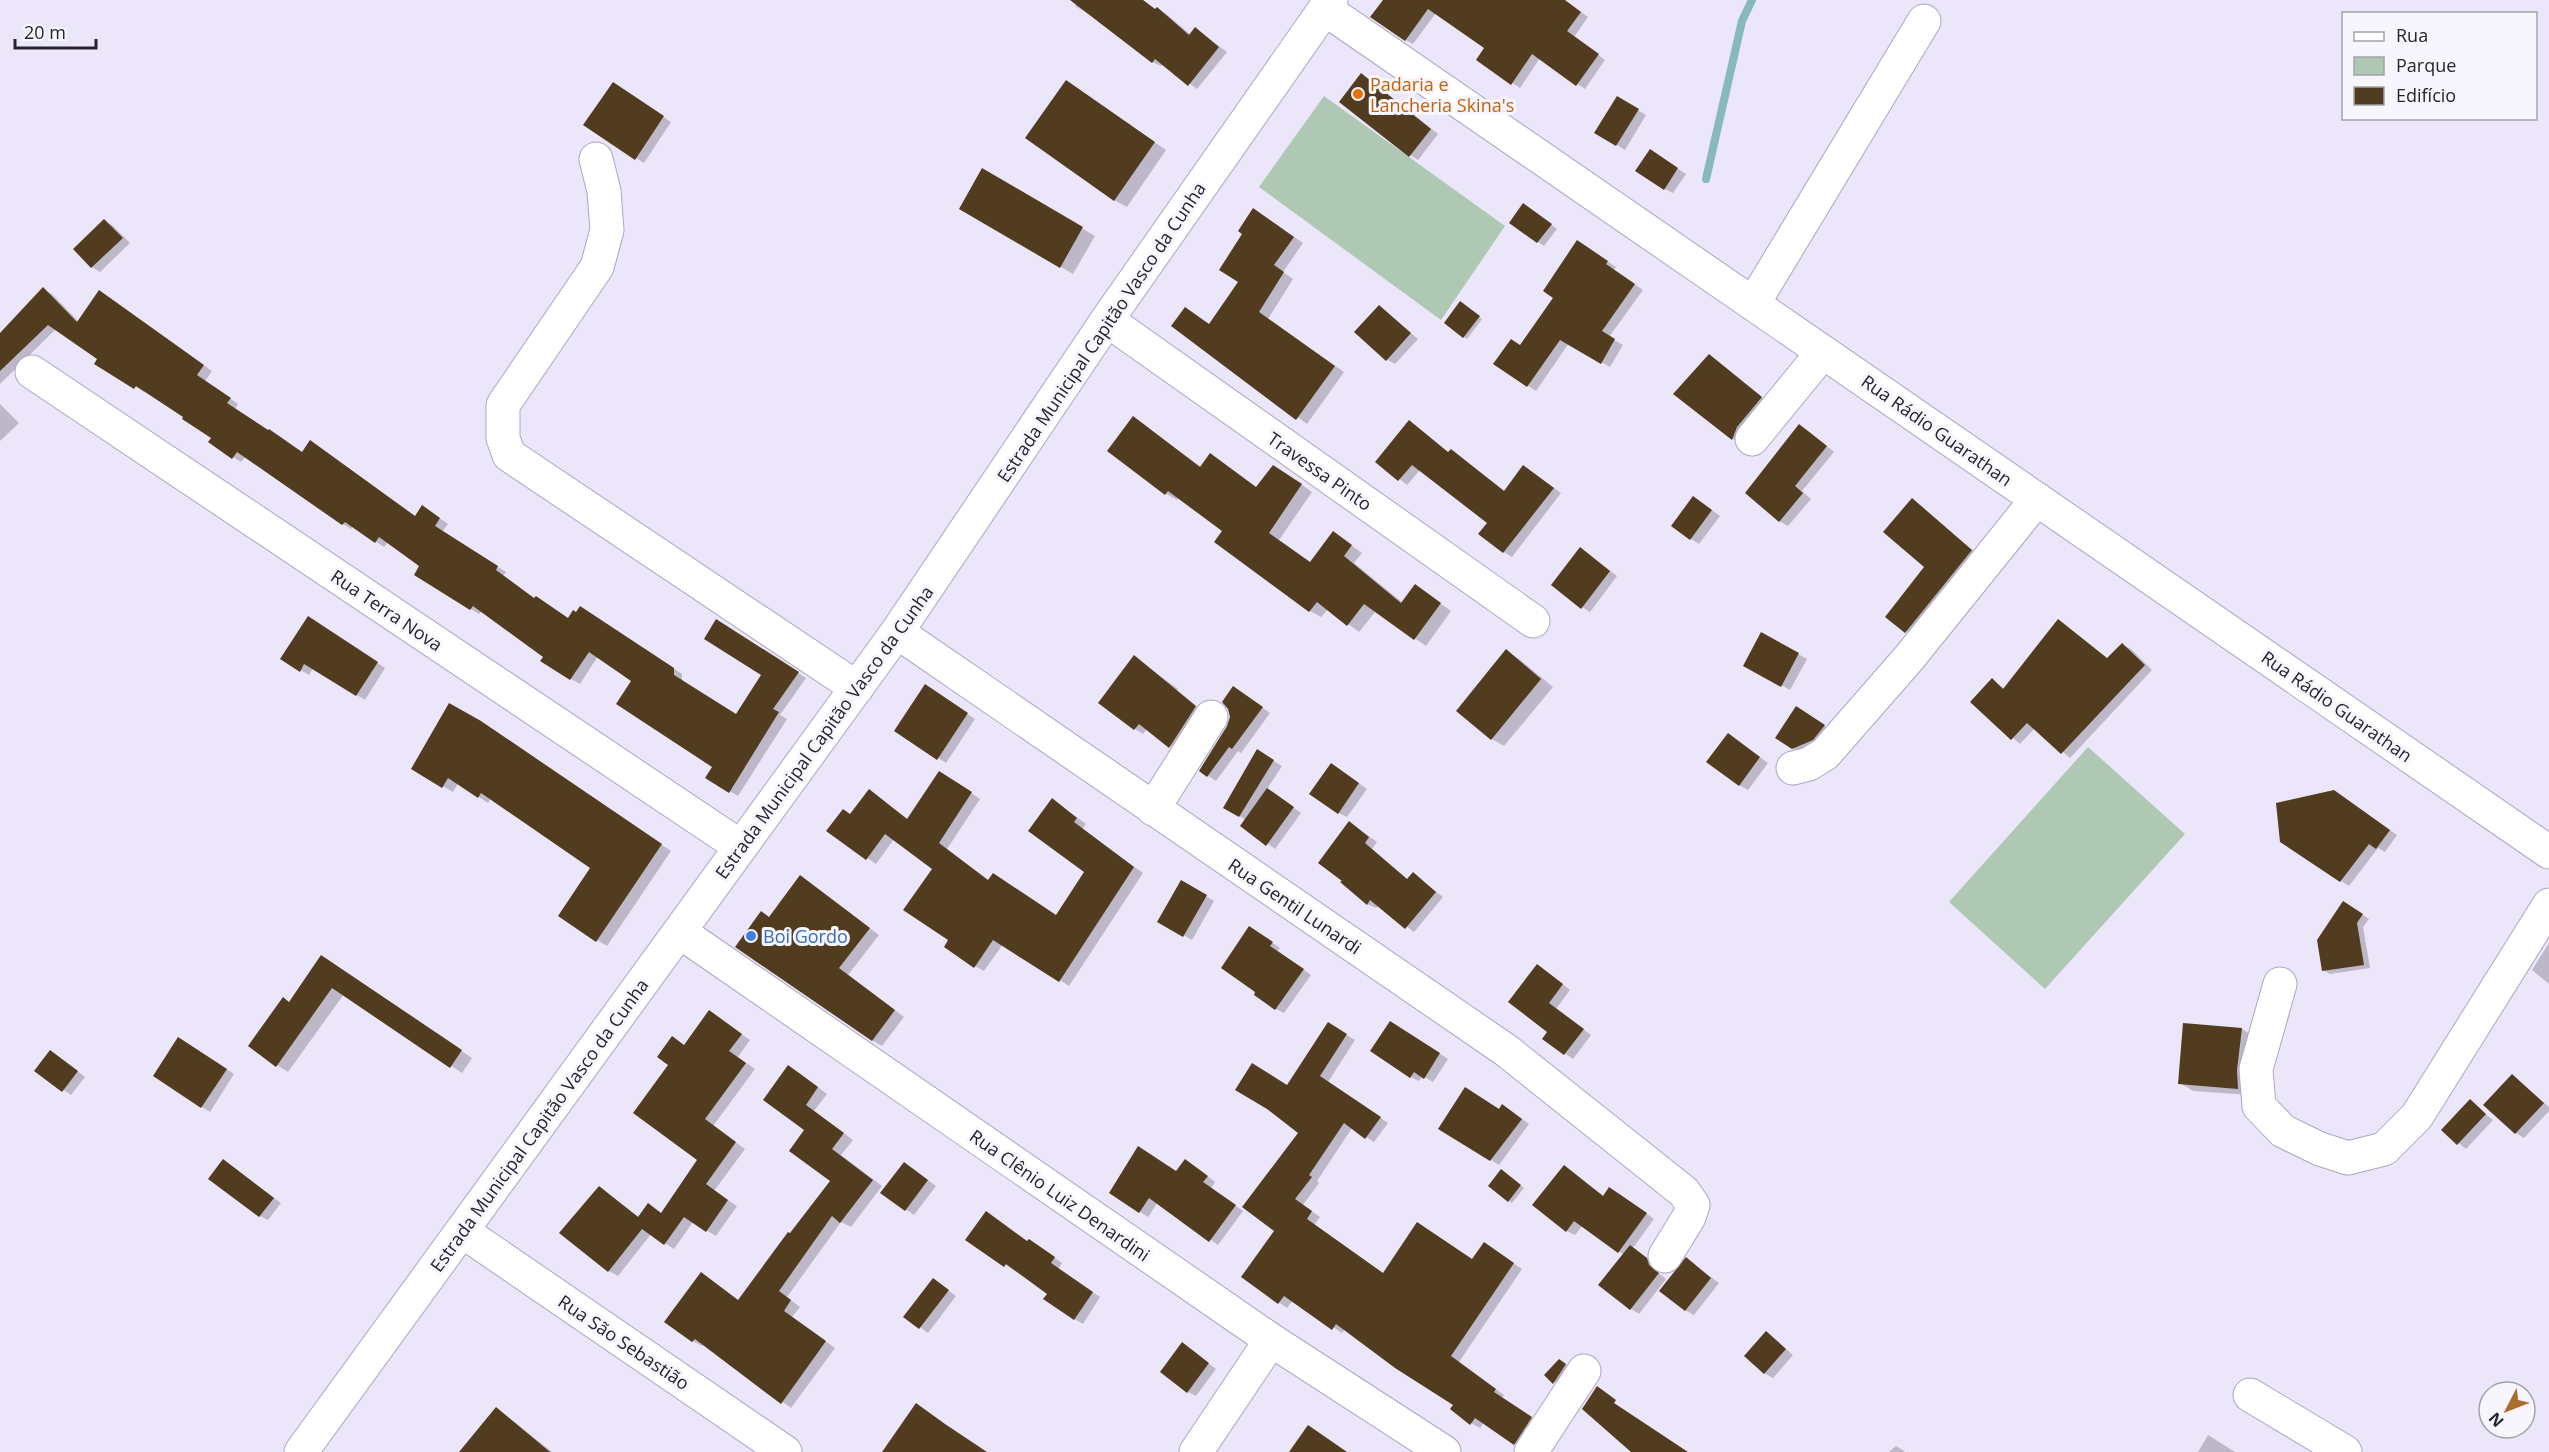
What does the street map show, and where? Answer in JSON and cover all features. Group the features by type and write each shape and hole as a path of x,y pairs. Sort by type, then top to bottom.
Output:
{"street":[{"name":"Rua Rádio Guarathan","path":"1328,4 1753,304 2549,852"},
{"name":"Estrada Municipal Capitão Vasco da Cunha","path":"301,1452 897,632 1107,320 1328,4"},
{"path":"1753,304 1924,21"},
{"path":"596,159 604,191 607,230 597,267 503,405 503,438 509,455 857,688"},
{"name":"Travessa Pinto","path":"1107,320 1533,621"},
{"path":"1752,439 1823,352"},
{"name":"Rua Terra Nova","path":"32,372 741,847"},
{"path":"1793,768 1809,764 1825,754 1909,658 2037,499"},
{"name":"Rua Gentil Lunardi","path":"897,632 1507,1051 1684,1192 1693,1205 1689,1218 1665,1256"},
{"path":"1153,809 1211,717"},
{"path":"2280,984 2256,1069 2259,1106 2283,1131 2320,1149 2348,1158 2384,1149 2417,1116 2549,905"},
{"name":"Rua Clênio Luiz Denardini","path":"680,932 1271,1340 1444,1452"},
{"name":"Rua São Sebastião","path":"462,1231 785,1452"},
{"path":"1196,1452 1271,1340"},
{"path":"1532,1452 1584,1371"},
{"path":"2250,1395 2345,1452"}],"green space":[{"path":"1324,96 1505,226 1441,320 1259,187"},
{"path":"2088,747 2185,834 2045,989 1949,902"}],"building":[{"path":"1070,0 1143,0 1155,9 1157,7 1189,35 1195,27 1219,47 1188,86 1155,59 1152,63"},
{"path":"1383,0 1565,0 1581,12 1567,31 1599,54 1576,86 1532,54 1511,85 1476,60 1484,48 1428,9 1405,41 1370,17"},
{"path":"1361,73 1431,129 1409,157 1339,102"},
{"path":"1066,80 1155,142 1114,201 1025,138"},
{"path":"613,82 664,116 635,160 583,125"},
{"path":"1617,96 1639,109 1616,146 1594,133"},
{"path":"1650,149 1678,168 1664,190 1635,171"},
{"path":"982,168 1083,227 1060,268 959,209"},
{"path":"1523,203 1552,224 1537,243 1509,223"},
{"path":"1253,208 1294,237 1274,265 1284,272 1259,312 1335,366 1296,420 1171,326 1185,307 1209,324 1238,282 1219,270 1242,234 1238,231"},
{"path":"104,219 123,238 91,268 73,249"},
{"path":"1577,240 1608,261 1606,264 1635,284 1602,331 1615,339 1601,364 1560,340 1527,387 1493,364 1511,339 1520,345 1553,298 1543,291"},
{"path":"43,287 77,322 99,290 204,365 197,375 231,398 227,403 302,452 310,440 415,516 422,505 440,518 435,526 498,566 496,570 534,598 536,596 568,618 573,610 576,612 580,606 674,668 674,675 736,714 761,675 704,639 716,619 799,672 773,709 779,712 729,793 705,778 712,767 616,704 631,681 589,652 570,680 540,661 543,657 473,606 470,610 414,575 419,566 379,537 375,543 345,522 342,525 237,452 232,459 208,442 211,438 182,419 183,417 136,386 134,389 94,364 97,359 48,325 0,371 0,333"},
{"path":"1460,301 1480,316 1463,338 1444,323"},
{"path":"1379,305 1411,333 1386,361 1354,332"},
{"path":"1709,354 1762,397 1737,427 1732,440 1673,394"},
{"path":"1133,416 1200,467 1210,453 1256,487 1273,465 1302,484 1269,533 1310,562 1333,531 1352,545 1344,556 1401,603 1415,584 1441,603 1414,640 1364,604 1347,626 1317,602 1309,612 1214,542 1222,531 1168,491 1165,495 1107,451"},
{"path":"1409,420 1448,452 1451,449 1504,491 1523,465 1554,488 1503,553 1478,534 1487,523 1412,465 1398,481 1375,462"},
{"path":"1799,424 1827,446 1795,486 1803,493 1779,522 1745,493"},
{"path":"1693,496 1712,510 1690,540 1671,526"},
{"path":"1912,498 1972,550 1905,633 1885,617 1924,567 1883,532"},
{"path":"1580,547 1610,571 1581,609 1551,585"},
{"path":"308,616 378,662 356,696 304,664 300,672 280,659"},
{"path":"2058,619 2107,658 2122,643 2145,665 2061,754 2027,723 2011,740 1970,702 1992,678 2003,689"},
{"path":"1761,632 1799,653 1781,687 1743,666"},
{"path":"1506,649 1541,679 1491,740 1456,711"},
{"path":"1134,655 1196,706 1169,748 1139,724 1134,730 1098,703"},
{"path":"925,684 968,713 937,760 894,731"},
{"path":"1233,686 1263,707 1232,749 1229,747 1207,777 1199,771 1227,726 1230,717 1228,709 1222,702"},
{"path":"449,703 481,721 662,844 596,942 558,916 590,868 481,793 478,798 448,778 442,788 411,769"},
{"path":"1796,706 1825,725 1813,740 1792,749 1775,738"},
{"path":"1728,733 1760,757 1739,786 1706,762"},
{"path":"1257,749 1274,760 1239,817 1223,808"},
{"path":"1331,763 1359,783 1338,814 1309,794"},
{"path":"939,771 972,792 939,843 988,880 993,873 1056,915 1084,872 1028,831 1052,798 1077,818 1074,822 1134,867 1059,982 993,940 974,968 944,947 948,940 903,910 932,869 885,834 866,860 826,831 843,809 850,814 869,789 907,819"},
{"path":"1267,788 1294,807 1266,846 1240,826"},
{"path":"2334,790 2390,830 2376,849 2369,844 2340,882 2280,842 2276,803"},
{"path":"1349,821 1369,837 1365,843 1407,879 1413,872 1436,892 1405,929 1370,900 1367,905 1340,882 1342,881 1318,863"},
{"path":"800,875 870,928 839,968 895,1010 872,1041 735,947 761,911 769,917"},
{"path":"1181,880 1207,895 1183,937 1157,922"},
{"path":"2343,901 2363,914 2357,923 2364,965 2322,971 2317,940"},
{"path":"1249,926 1273,942 1270,946 1304,969 1275,1010 1254,995 1255,992 1221,968"},
{"path":"321,955 462,1050 450,1068 332,988 276,1067 248,1046 283,997 289,1002"},
{"path":"1537,964 1563,984 1549,1003 1584,1029 1564,1055 1542,1039 1547,1032 1508,1002"},
{"path":"709,1010 742,1034 729,1051 746,1063 705,1119 736,1142 706,1184 728,1200 706,1232 684,1217 664,1245 642,1229 608,1272 559,1233 599,1186 638,1217 648,1203 661,1213 697,1160 633,1113 668,1065 657,1057 672,1036 684,1045"},
{"path":"1390,1021 1440,1053 1424,1079 1414,1072 1410,1078 1370,1051"},
{"path":"1328,1022 1347,1034 1320,1076 1381,1117 1365,1139 1344,1123 1309,1175 1312,1177 1295,1199 1312,1211 1307,1219 1383,1273 1417,1222 1472,1259 1484,1242 1514,1263 1451,1356 1496,1389 1494,1392 1532,1417 1514,1445 1475,1418 1470,1425 1450,1409 1453,1405 1395,1368 1336,1324 1332,1330 1284,1296 1278,1304 1241,1277 1274,1231 1242,1207 1298,1133 1267,1109 1235,1090 1252,1063 1287,1085"},
{"path":"2183,1023 2242,1028 2237,1070 2238,1089 2178,1084"},
{"path":"178,1037 227,1069 201,1108 153,1076"},
{"path":"50,1050 78,1071 62,1092 34,1071"},
{"path":"788,1065 818,1087 806,1105 844,1133 832,1149 873,1180 840,1223 832,1216 779,1291 791,1300 784,1311 826,1341 781,1404 695,1339 692,1342 664,1322 701,1272 738,1300 788,1232 790,1233 830,1181 789,1151 804,1130 763,1100"},
{"path":"2512,1074 2544,1103 2515,1134 2483,1105"},
{"path":"1465,1087 1499,1109 1502,1104 1522,1119 1490,1161 1438,1129"},
{"path":"2470,1099 2486,1114 2457,1145 2441,1130"},
{"path":"1138,1146 1176,1171 1185,1159 1208,1176 1203,1182 1236,1205 1209,1242 1149,1198 1139,1213 1109,1193"},
{"path":"223,1159 274,1198 259,1217 208,1179"},
{"path":"904,1162 928,1180 905,1211 880,1193"},
{"path":"1564,1165 1603,1196 1609,1187 1647,1213 1618,1253 1574,1221 1566,1232 1532,1205"},
{"path":"1501,1169 1521,1185 1508,1202 1488,1186"},
{"path":"986,1211 1027,1241 1029,1239 1055,1257 1051,1263 1093,1292 1074,1320 1043,1299 1047,1294 1006,1264 1004,1267 965,1240"},
{"path":"1630,1245 1647,1258 1649,1265 1659,1273 1630,1310 1598,1285"},
{"path":"1686,1257 1711,1278 1685,1311 1659,1291"},
{"path":"933,1278 949,1290 919,1329 903,1317"},
{"path":"1766,1331 1786,1349 1764,1374 1744,1356"},
{"path":"1182,1342 1209,1363 1187,1393 1160,1372"},
{"path":"1559,1359 1566,1364 1553,1384 1544,1375"},
{"path":"1597,1386 1616,1400 1614,1403 1688,1452 1631,1452 1582,1409"},
{"path":"916,1403 945,1424 987,1452 882,1452"},
{"path":"496,1407 550,1452 459,1452"},
{"path":"1308,1425 1347,1452 1289,1452"}],"waterway":[{"path":"1706,179 1742,21 1752,0"}],"place":[{"name":"Padaria e Lancheria Skina's","path":"1358,94"},
{"name":"Boi Gordo","path":"751,936"}]}
